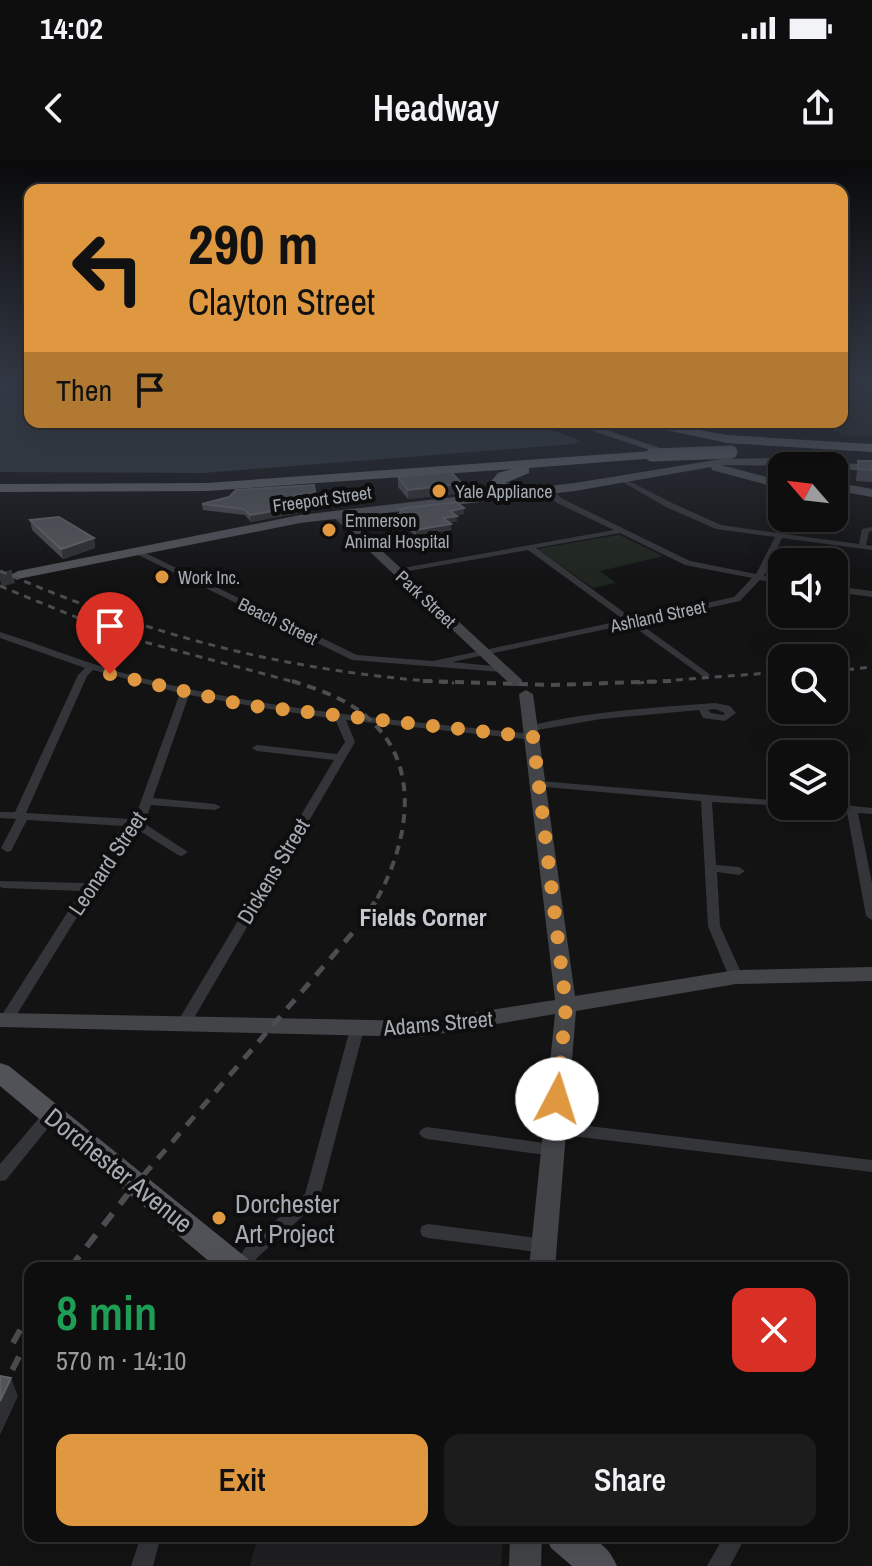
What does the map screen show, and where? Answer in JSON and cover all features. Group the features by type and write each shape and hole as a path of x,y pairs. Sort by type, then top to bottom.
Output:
{"highway":[{"path":"820,447 872,452"},
{"path":"53,490 643,452 725,455 825,447"},
{"path":"106,481 643,452 725,455 872,452"},
{"path":"497,489 512,473 643,452"},
{"path":"0,488 206,487 594,459"},
{"path":"0,478 188,481"},
{"path":"497,489 531,492"}],"main road":[{"path":"647,447 706,465"},
{"path":"694,447 768,469"},
{"path":"673,455 683,463 673,470"},
{"path":"673,470 725,455 872,468"},
{"path":"531,492 706,465 725,455"},
{"path":"725,455 768,478"},
{"name":"Freeport Street","path":"18,575 132,550 497,489"},
{"path":"848,489 872,493"},
{"path":"848,497 872,500"},
{"name":"Dorchester Avenue","path":"0,1072 233,1262"},
{"path":"570,1542 599,1566"}],"street":[{"path":"623,480 712,524 872,548"},
{"path":"548,491 560,501 697,567 768,580"},
{"name":"Park Street","path":"336,514 522,688 532,733 566,1006 543,1257"},
{"path":"862,547 865,531 872,529"},
{"path":"397,571 620,531"},
{"name":"Ashland Street","path":"484,653 737,599 757,578 781,532"},
{"path":"529,547 705,675"},
{"name":"Beach Street","path":"132,550 355,658 501,669"},
{"path":"848,591 872,594"},
{"path":"2,639 184,694 339,716 532,733 618,711 703,709"},
{"name":"Beach Street","path":"432,664 484,653"},
{"path":"7,848 83,675 90,668"},
{"name":"Leonard Street","path":"3,1020 123,832 136,823 184,694"},
{"name":"Dickens Street","path":"182,1026 341,758 350,738 339,716"},
{"path":"257,748 341,758"},
{"path":"539,784 768,803"},
{"path":"706,798 714,926 736,977"},
{"path":"146,801 215,807"},
{"path":"848,809 872,811"},
{"path":"852,809 872,916"},
{"path":"0,815 136,823 182,852"},
{"path":"711,868 739,871"},
{"path":"3,884 89,887"},
{"name":"Adams Street","path":"3,1020 357,1029 445,1026 736,977 872,974"},
{"path":"244,1262 312,1197 357,1029"},
{"path":"0,1175 51,1114"},
{"path":"427,1133 554,1139 872,1166"},
{"path":"428,1231 543,1257"},
{"path":"142,1566 149,1542"},
{"path":"525,1566 526,1542"},
{"path":"718,1566 732,1542"}],"shaded area":[{"path":"0,447 541,447 203,473 0,472"},
{"path":"619,535 663,556 600,571 616,583 593,588 537,549"},
{"path":"256,1542 503,1542 501,1566 250,1566"}],"building":[{"path":"858,461 872,461 872,470 858,469"},
{"path":"451,472 462,484 408,490 398,477"},
{"path":"314,485 315,492 295,495 308,505 250,515 244,509 202,504 229,497 236,490"},
{"path":"456,502 464,508 450,511 457,516 443,518 451,524 416,530 397,514 405,513 399,509"},
{"path":"59,517 94,538 61,549 30,520"},
{"path":"0,1376 11,1378 0,1401"}],"tunnel":[{"path":"0,580 18,575"}],"railway":[{"path":"0,571 112,615 222,648 335,670 434,681"},
{"path":"0,586 122,636 298,683"},
{"path":"848,670 872,667"},
{"path":"657,681 768,673"},
{"path":"292,681 336,697 366,716 390,744 399,765 404,789 401,837 394,861 374,904"},
{"path":"423,681 434,681"},
{"path":"434,681 551,685 657,681"},
{"path":"434,681 454,683"},
{"path":"637,683 657,681"},
{"path":"657,681 671,681"},
{"path":"129,1192 361,923 375,902"},
{"path":"75,1262 131,1190"},
{"path":"13,1343 24,1323"},
{"path":"0,1394 24,1347"}],"place":[{"name":"Yale Appliance","path":"439,491"},
{"name":"Emmerson Animal Hospital","path":"329,530"},
{"name":"Work Inc.","path":"162,577"},
{"name":"Dorchester Art Project","path":"219,1218"}],"district":[{"name":"Fields Corner","path":"423,917"}],"route":[{"path":"110,674 175,692 245,705 533,737 566,1006 557,1099"}]}
